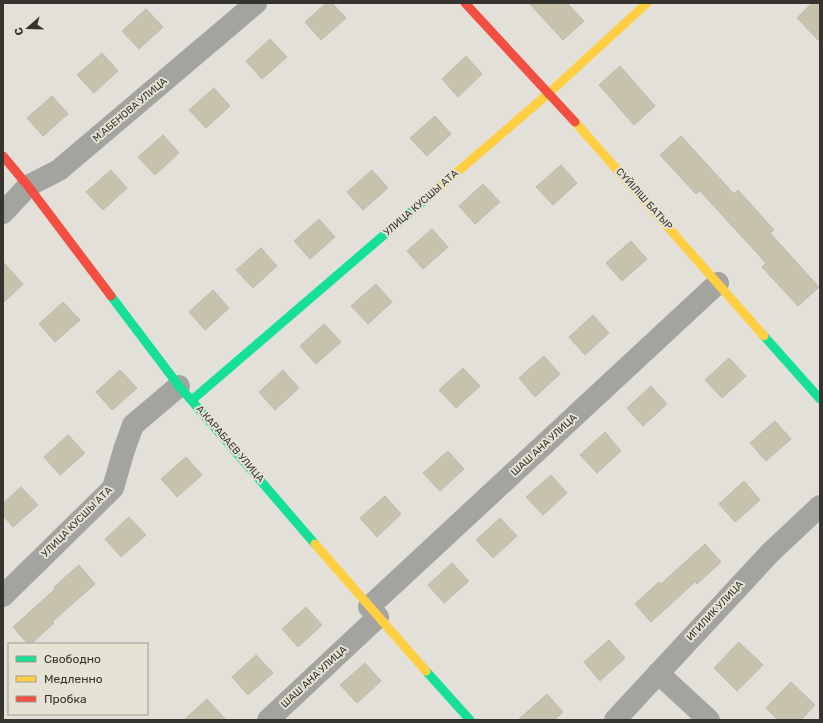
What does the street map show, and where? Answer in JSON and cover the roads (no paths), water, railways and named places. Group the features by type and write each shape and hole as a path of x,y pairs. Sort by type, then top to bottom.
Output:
{"street":[{"name":"М.АБЕНОВА УЛИЦА","path":"3,213 28,186 59,170 256,3"},
{"name":"СҮЙІЛІШ БАТЫР","path":"465,3 549,92 820,399"},
{"name":"УЛИЦА КУСШЫ АТА","path":"3,596 113,488 133,425 186,393 549,92 648,3"},
{"name":"А.КАРАБАЕВ УЛИЦА","path":"3,156 28,186 186,393 373,612 470,720"},
{"name":"ШАШ АНА УЛИЦА","path":"268,720 373,612 718,283"},
{"name":"ИГИЛИК УЛИЦА","path":"615,720 770,553 820,506"},
{"path":"658,673 709,720"}]}
